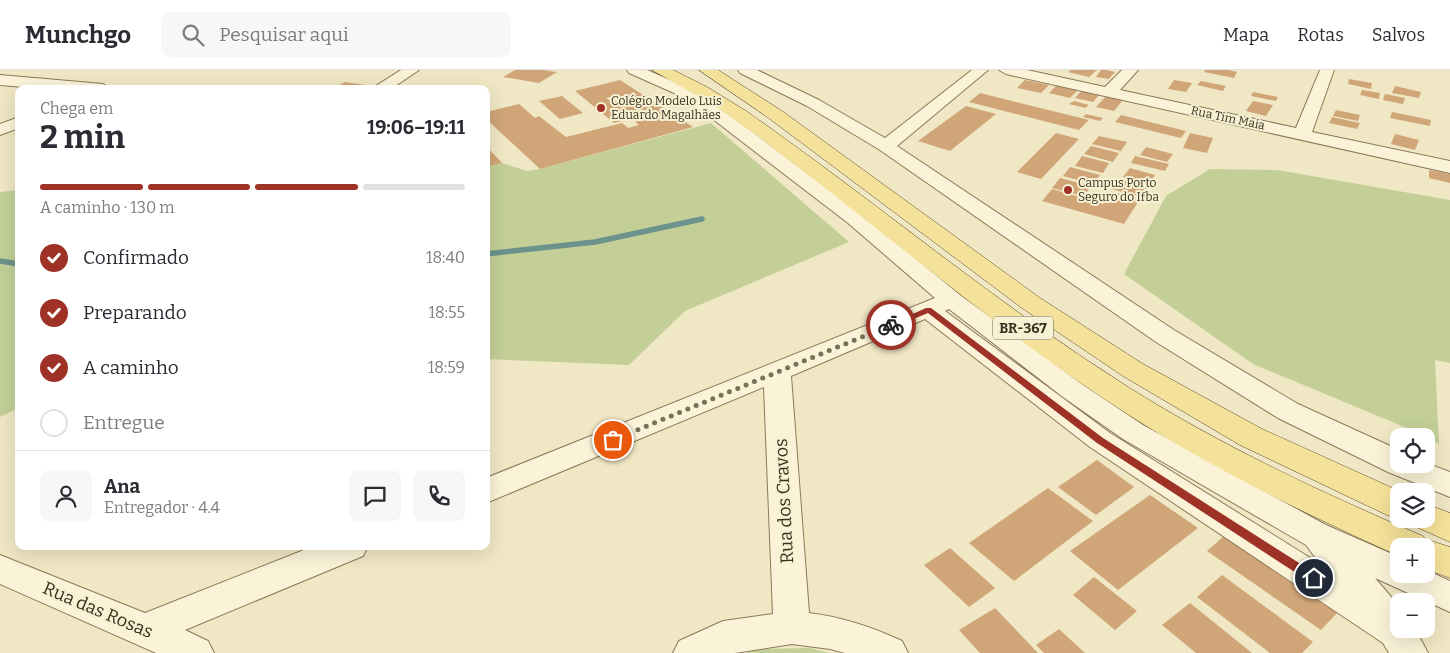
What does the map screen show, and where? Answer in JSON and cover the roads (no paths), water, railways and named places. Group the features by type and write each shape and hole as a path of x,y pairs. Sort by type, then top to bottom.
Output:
{"main road":[{"name":"BR-367","path":"660,70 687,81 716,98 789,151 978,296 1059,354 1141,408 1228,458 1359,523 1394,538"},
{"name":"BR-367","path":"707,70 776,115 1023,297 1133,370 1251,437 1390,502"},
{"path":"789,151 831,200"},
{"path":"1435,521 1450,528"},
{"path":"1435,557 1450,563"}],"street":[{"path":"386,85 412,70"},
{"path":"634,70 680,90 704,104 758,148 831,200 940,305 1100,440 1400,646"},
{"path":"745,70 813,103 880,142 1165,336 1244,386 1288,411 1390,460"},
{"path":"880,142 960,70"},
{"path":"880,142 982,70"},
{"name":"Rua Tim Maia","path":"1006,70 1302,134 1449,163"},
{"path":"1109,92 1131,70"},
{"path":"1302,134 1327,70"},
{"path":"0,80 59,85"},
{"path":"0,130 15,124"},
{"path":"490,489 777,374 940,305"},
{"path":"940,305 1133,432 1199,472 1314,534 1390,570"},
{"name":"Rua dos Cravos","path":"777,374 792,628"},
{"path":"1421,473 1450,485"},
{"path":"1314,534 1357,582 1400,646"},
{"path":"145,630 341,550"},
{"name":"Rua das Rosas","path":"5,578 145,630 194,653"},
{"path":"1419,583 1450,597"},
{"path":"692,653 722,638 792,628 830,632 868,643 889,653"}],"waterway":[{"path":"490,254 595,242 702,219"},
{"path":"0,261 15,263"}],"place":[{"name":"Colégio Modelo Luis Eduardo Magalhães","path":"601,108"},
{"name":"Campus Porto Seguro do Ifba","path":"1068,190"}]}
